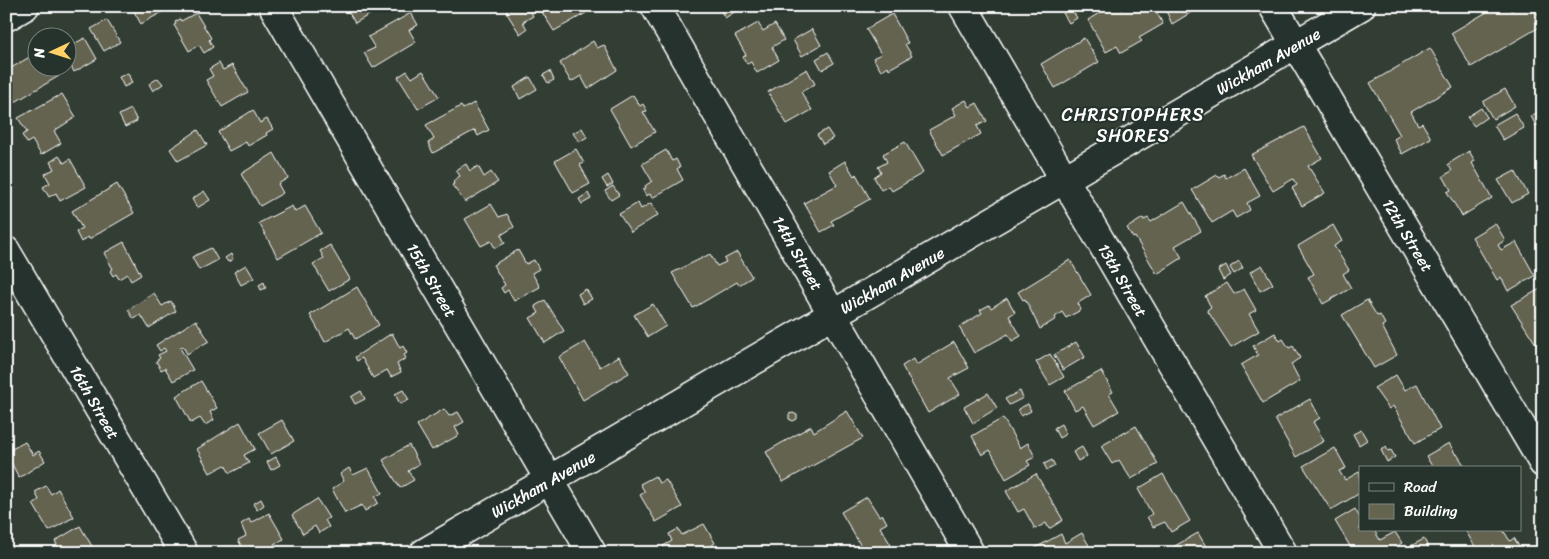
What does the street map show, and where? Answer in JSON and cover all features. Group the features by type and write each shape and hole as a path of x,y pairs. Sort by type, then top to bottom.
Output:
{"street":[{"path":"6,18 25,6"},
{"name":"15th Street","path":"273,6 592,553"},
{"name":"14th Street","path":"655,6 970,553"},
{"name":"13th Street","path":"963,6 1283,553"},
{"name":"12th Street","path":"1273,6 1543,463"},
{"name":"Wickham Avenue","path":"424,553 1361,6"},
{"name":"16th Street","path":"6,251 184,553"}],"building":[{"path":"131,6 173,6 141,24"},
{"path":"345,6 380,6 381,8 355,23"},
{"path":"516,6 528,6 533,16 523,22 527,29 520,34 506,12"},
{"path":"551,6 582,6 586,13 554,31 542,12"},
{"path":"718,6 744,6 725,18"},
{"path":"845,6 859,6 849,13"},
{"path":"864,6 877,6 867,12"},
{"path":"1110,6 1119,6 1121,10 1127,6 1153,6 1163,24 1139,38 1142,41 1121,53 1117,46 1106,52 1088,20"},
{"path":"1164,6 1200,6 1200,7 1172,24"},
{"path":"1497,6 1509,6 1511,11 1519,6 1534,6 1543,25 1471,67 1451,33"},
{"path":"1071,8 1077,18 1069,23 1063,13"},
{"path":"196,13 211,38 209,40 213,47 204,53 199,45 189,51 174,25 180,19 181,21"},
{"path":"411,13 418,25 409,30 416,42 373,68 364,53 375,48 368,37"},
{"path":"892,14 908,43 905,44 912,56 889,69 888,66 881,71 873,58 881,54 866,29"},
{"path":"107,20 120,42 104,51 91,29"},
{"path":"758,23 763,31 775,24 784,40 772,47 779,60 757,73 751,62 747,64 743,57 746,55 735,36"},
{"path":"812,29 821,45 802,56 793,40"},
{"path":"85,38 97,59 78,70 78,42"},
{"path":"1084,38 1099,62 1055,88 1041,64"},
{"path":"593,41 597,48 604,45 617,70 588,89 581,76 571,82 560,63"},
{"path":"1430,48 1453,87 1411,112 1418,125 1422,123 1431,138 1402,154 1394,139 1400,135 1370,83"},
{"path":"828,52 834,63 822,70 816,59"},
{"path":"28,58 28,78 56,78 15,102 9,91 6,93 6,71"},
{"path":"219,63 223,70 232,65 248,92 222,107 206,80 213,76 209,69"},
{"path":"807,69 815,84 801,92 812,110 787,124 768,92"},
{"path":"407,71 412,78 423,71 439,97 418,109 398,77"},
{"path":"550,71 554,80 548,83 543,75"},
{"path":"128,73 132,83 124,87 119,77"},
{"path":"530,77 537,89 520,99 514,87"},
{"path":"158,78 163,84 153,91 149,84"},
{"path":"1505,89 1515,106 1493,119 1483,102"},
{"path":"62,94 76,117 54,131 61,143 41,155 32,140 27,143 22,135 27,132 18,118"},
{"path":"633,95 640,106 643,104 647,111 643,112 655,132 631,146 610,109"},
{"path":"966,100 970,107 977,103 987,121 977,126 981,134 943,155 929,130 956,115 952,108"},
{"path":"474,103 489,130 478,136 475,130 433,153 428,143 434,139 426,125 461,106 463,109"},
{"path":"1543,106 1543,122 1536,126 1531,116 1542,110 1540,108"},
{"path":"1481,108 1487,117 1474,126 1467,117"},
{"path":"131,109 137,121 125,127 119,115"},
{"path":"253,110 260,123 267,119 273,129 266,133 267,135 248,146 246,142 229,151 218,132"},
{"path":"1515,113 1524,128 1503,140 1494,125"},
{"path":"1304,127 1322,158 1308,166 1325,193 1302,206 1292,188 1297,185 1293,179 1273,191 1251,155"},
{"path":"582,128 587,137 579,142 573,133"},
{"path":"827,129 833,138 823,144 817,135"},
{"path":"198,130 207,145 178,161 170,149"},
{"path":"905,142 923,173 892,191 889,186 881,190 874,177 881,172 878,167 887,162 883,154"},
{"path":"576,149 584,163 580,165 590,184 573,193 555,161"},
{"path":"666,150 672,161 676,159 680,167 677,169 683,180 652,198 650,194 646,196 643,190 652,181 642,164"},
{"path":"1469,151 1475,161 1472,163 1492,198 1462,216 1447,192 1451,190 1443,176 1452,171 1448,164"},
{"path":"274,153 288,178 278,184 283,193 260,206 241,174"},
{"path":"59,156 64,163 70,159 86,187 60,201 56,193 49,197 43,187 50,183 45,174 54,169 50,162"},
{"path":"845,161 854,176 856,174 870,199 831,221 834,225 821,232 804,203 837,185 829,171"},
{"path":"466,164 470,171 478,166 484,177 491,172 498,182 465,202 452,185 454,184 453,181 460,176 456,170"},
{"path":"1244,168 1260,196 1247,203 1250,210 1236,218 1232,211 1212,223 1192,190 1217,175 1219,177 1224,174 1226,178"},
{"path":"1515,171 1528,194 1512,203 1498,180"},
{"path":"608,175 613,184 607,187 602,179"},
{"path":"117,184 134,213 81,242 76,232 82,228 72,211"},
{"path":"613,186 619,195 611,200 605,191"},
{"path":"204,191 210,200 197,208 192,199"},
{"path":"588,193 591,199 582,204 579,199"},
{"path":"1184,202 1201,231 1175,246 1182,258 1157,274 1135,237 1133,238 1127,228 1143,218 1144,220 1148,218 1151,222"},
{"path":"638,203 641,209 651,203 658,215 631,232 619,214"},
{"path":"491,204 499,217 507,214 514,227 501,235 505,243 495,248 491,241 481,246 465,219"},
{"path":"292,206 295,212 305,206 321,233 278,258 259,223"},
{"path":"1495,223 1505,240 1498,245 1501,250 1516,242 1535,276 1508,291 1501,277 1497,280 1472,237"},
{"path":"1333,225 1342,241 1334,246 1349,270 1343,274 1351,288 1323,304 1308,277 1314,274 1298,246"},
{"path":"124,242 141,275 131,281 127,274 119,279 116,274 113,276 110,271 113,269 104,253"},
{"path":"330,245 350,279 329,291 313,264 324,258 320,251"},
{"path":"211,248 218,260 199,270 192,257"},
{"path":"518,250 526,264 534,260 539,269 532,273 540,287 514,301 508,290 504,293 501,288 505,285 493,265"},
{"path":"737,252 752,277 739,285 737,282 693,308 672,273 710,254 717,266 726,262 724,259"},
{"path":"231,254 233,259 228,262 225,258"},
{"path":"1070,260 1091,295 1078,303 1081,310 1066,318 1062,312 1055,317 1056,319 1040,329 1025,299 1023,300 1018,292"},
{"path":"1239,261 1243,268 1234,274 1230,267"},
{"path":"246,265 254,278 241,285 234,272"},
{"path":"1226,265 1231,275 1223,280 1218,270"},
{"path":"1262,265 1273,284 1260,291 1250,272"},
{"path":"264,282 266,288 261,290 259,285"},
{"path":"1227,283 1234,294 1244,289 1256,310 1249,314 1259,331 1231,347 1207,310 1211,307 1205,296"},
{"path":"357,287 379,325 355,339 349,328 325,342 310,315"},
{"path":"1542,288 1543,290 1543,355 1511,305"},
{"path":"586,289 592,299 583,304 578,294"},
{"path":"154,293 162,306 171,301 176,311 149,328 141,315 134,319 128,310"},
{"path":"1007,298 1015,312 1009,316 1021,336 1012,341 1008,334 974,353 959,327 982,313 980,310 989,305 991,308"},
{"path":"545,300 564,331 545,343 530,318 539,313 535,306"},
{"path":"1367,300 1377,316 1380,315 1385,324 1382,326 1397,355 1374,368 1342,315"},
{"path":"653,304 666,326 648,337 634,315"},
{"path":"196,320 209,341 187,354 183,346 180,348 193,370 173,381 165,368 161,370 156,361 160,358 158,355 166,351 164,348 160,351 156,345"},
{"path":"392,333 400,348 403,346 407,353 404,355 406,358 397,364 401,372 391,377 387,370 373,378 362,358 357,361 355,357"},
{"path":"1275,333 1280,341 1283,339 1289,348 1293,346 1300,358 1291,364 1300,381 1263,403 1241,365 1258,355 1253,346"},
{"path":"585,342 600,367 619,356 629,373 583,400 559,357"},
{"path":"954,342 969,368 950,378 960,394 928,413 902,366 913,359 916,365"},
{"path":"1076,342 1085,357 1063,370 1054,355"},
{"path":"1050,354 1064,377 1050,385 1036,362"},
{"path":"1101,371 1113,392 1109,394 1119,411 1094,425 1083,406 1075,410 1065,391"},
{"path":"1396,375 1405,390 1417,384 1440,429 1415,443 1393,406 1389,409 1374,388"},
{"path":"201,381 217,408 210,412 214,420 205,425 200,418 191,423 176,396"},
{"path":"403,390 409,400 400,404 395,394"},
{"path":"361,391 365,399 355,404 351,397"},
{"path":"1020,391 1023,398 1009,405 1005,399"},
{"path":"988,393 997,408 973,423 964,407"},
{"path":"1310,399 1320,418 1313,422 1324,441 1296,457 1275,419"},
{"path":"1028,404 1031,411 1021,416 1018,409"},
{"path":"444,409 449,416 458,412 464,422 455,427 459,435 432,450 417,425"},
{"path":"847,411 863,438 783,482 766,452 811,426 814,432"},
{"path":"789,414 797,415 797,419 793,421 789,419"},
{"path":"1003,418 1020,448 1028,443 1035,457 1027,461 1030,465 1006,479 990,450 982,455 972,436"},
{"path":"282,420 294,441 271,454 259,433"},
{"path":"240,422 255,449 244,455 249,463 230,473 225,465 210,473 197,449"},
{"path":"1061,424 1066,434 1059,438 1054,428"},
{"path":"1136,426 1158,464 1131,479 1119,460 1112,464 1101,446"},
{"path":"1361,430 1367,440 1359,445 1353,434"},
{"path":"25,442 33,455 39,451 45,461 19,478 6,452"},
{"path":"1449,443 1465,466 1432,466 1426,456"},
{"path":"409,445 419,464 408,471 414,480 400,488 383,460"},
{"path":"1082,447 1087,456 1078,461 1073,452"},
{"path":"1386,447 1388,451 1391,450 1395,457 1387,462 1381,450"},
{"path":"1335,448 1346,468 1339,471 1345,480 1359,472 1359,494 1331,510 1303,466"},
{"path":"276,457 280,465 271,470 267,462"},
{"path":"1052,460 1055,466 1047,470 1044,464"},
{"path":"349,468 353,475 368,468 382,493 375,497 378,503 365,511 362,505 345,513 332,489 344,481 340,474"},
{"path":"1036,474 1063,520 1049,529 1046,523 1035,529 1024,509 1018,512 1006,491"},
{"path":"1163,474 1190,521 1171,532 1165,522 1153,527 1147,517 1152,514 1138,489"},
{"path":"655,476 659,483 666,480 682,507 656,522 640,495 645,492 640,484"},
{"path":"46,486 51,494 58,489 74,517 49,531 33,504 39,500 35,492"},
{"path":"867,497 879,516 882,514 887,523 880,527 891,545 878,553 865,553 841,512"},
{"path":"261,499 264,505 257,510 253,504"},
{"path":"317,499 329,518 325,520 329,527 319,533 315,526 303,534 292,515"},
{"path":"1355,509 1359,516 1359,532 1375,532 1380,540 1395,532 1402,543 1387,553 1354,553 1335,521"},
{"path":"269,513 284,539 274,544 276,548 269,552 266,549 256,553 252,546 244,550 238,540 246,536 241,524 249,519 251,523"},
{"path":"704,524 715,543 701,553 667,553 663,546 672,541 669,534 678,529 682,535"},
{"path":"80,526 96,553 61,553 55,541"},
{"path":"1466,532 1504,532 1510,541 1514,538 1523,553 1479,553"},
{"path":"1082,533 1092,551 1089,553 1038,553 1035,548 1061,534 1065,543"},
{"path":"1198,533 1210,553 1170,553 1174,549 1173,547"},
{"path":"1424,539 1431,553 1410,553 1407,548"}],"district":[{"name":"CHRISTOPHERS SHORES","path":"1133,125"}]}
